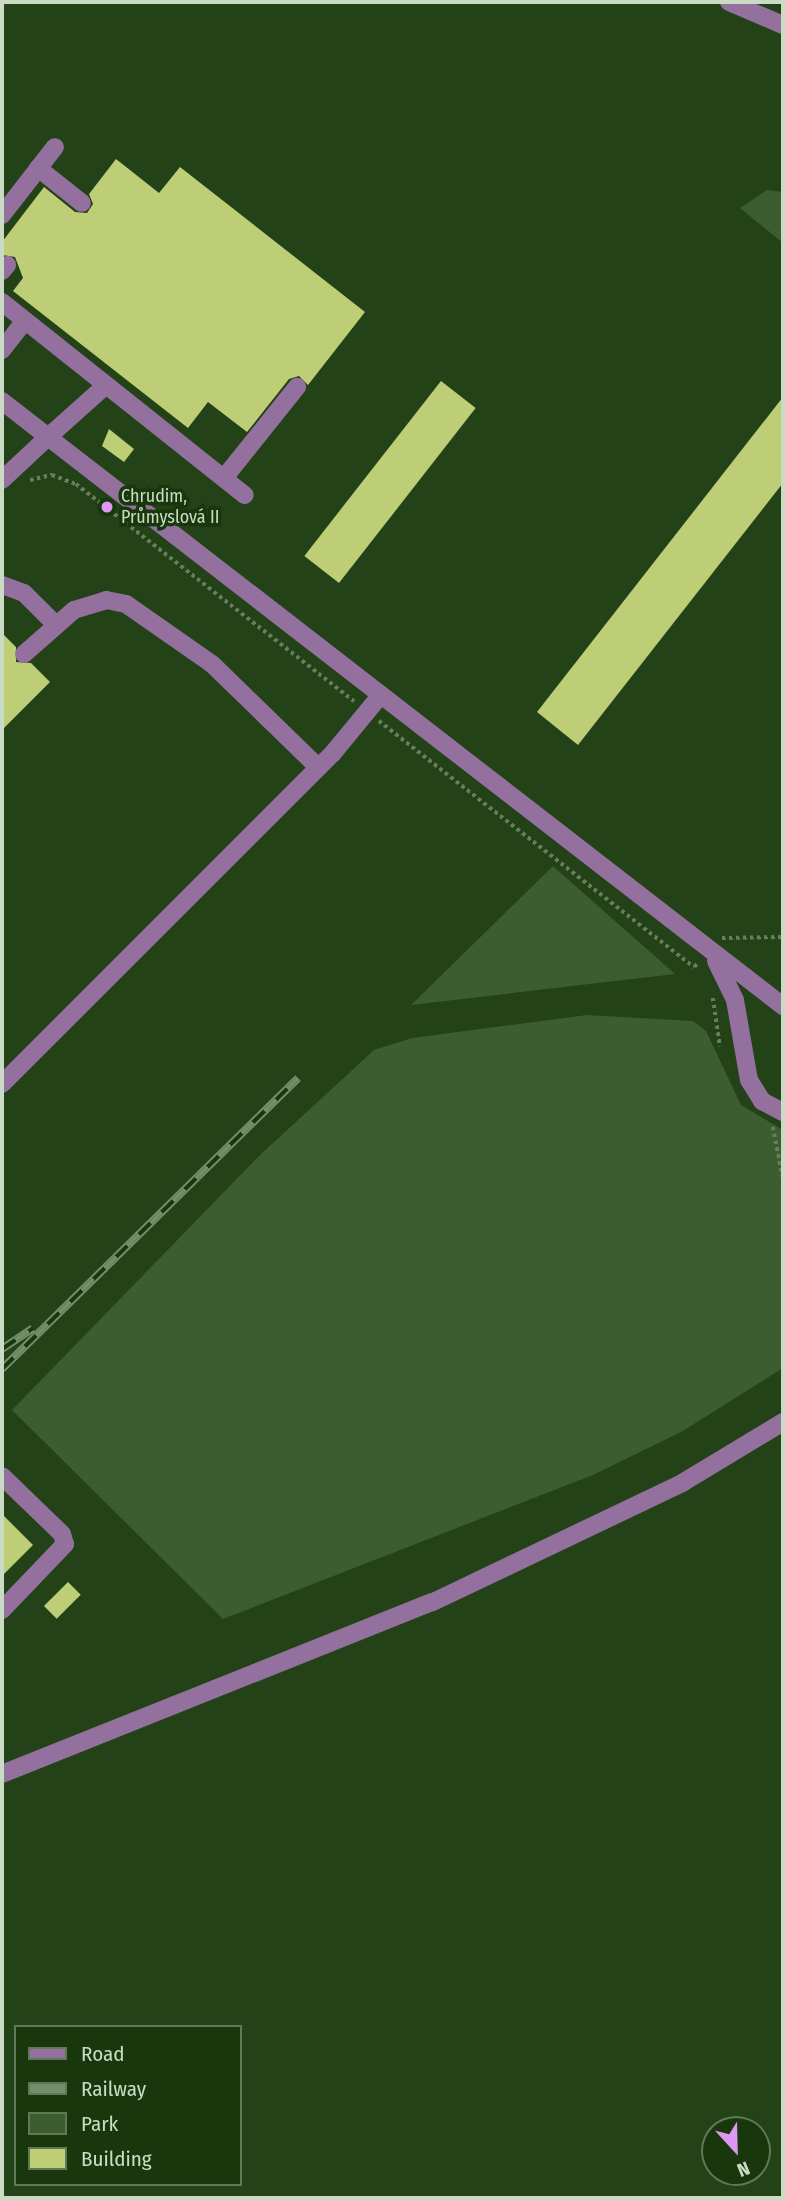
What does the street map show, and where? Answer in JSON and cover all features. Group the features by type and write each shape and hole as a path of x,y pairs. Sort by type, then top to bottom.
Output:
{"street":[{"path":"729,2 783,25"},
{"path":"2,215 55,147"},
{"path":"38,168 82,202"},
{"path":"2,302 245,495"},
{"path":"2,350 25,321"},
{"path":"2,480 105,386"},
{"path":"224,478 297,387"},
{"path":"2,401 705,949 783,1006"},
{"path":"2,584 24,593 54,623"},
{"path":"23,654 54,623 106,600 141,611 212,664 318,767"},
{"path":"2,1084 318,767 380,696"},
{"path":"705,949 735,1000 749,1080 777,1110"},
{"path":"2,1774 433,1602 682,1483 783,1422"},
{"path":"2,1469 2,1476 62,1534 65,1544 2,1610"}],"path":[{"path":"705,949 725,937 783,937"},
{"path":"694,967 704,976"},
{"path":"711,989 720,1046"},
{"path":"777,1110 783,1178"}],"green space":[{"path":"767,190 783,192 783,243 740,208"},
{"path":"553,866 675,974 411,1005"},
{"path":"587,1015 693,1021 706,1031 741,1105 783,1130 783,1368 683,1431 593,1475 223,1619 12,1410 260,1155 374,1050 412,1038"}],"building":[{"path":"116,159 159,193 180,167 365,312 308,385 299,376 289,379 247,432 208,402 188,428 13,291 23,278 15,257 2,255 2,242 44,187 75,212 87,213 93,204 89,194"},
{"path":"441,381 476,408 339,583 304,556"},
{"path":"783,397 783,483 578,745 537,712"},
{"path":"109,429 134,449 124,462 102,446"},
{"path":"2,633 16,647 16,662 31,663 50,682 2,730"},
{"path":"2,1514 33,1545 2,1576"},
{"path":"68,1582 81,1595 57,1619 44,1606"}],"railway":[{"path":"2,1369 298,1078"},
{"path":"2,1349 33,1328"}],"place":[{"name":"Chrudim, Průmyslová II","path":"107,507"}]}
